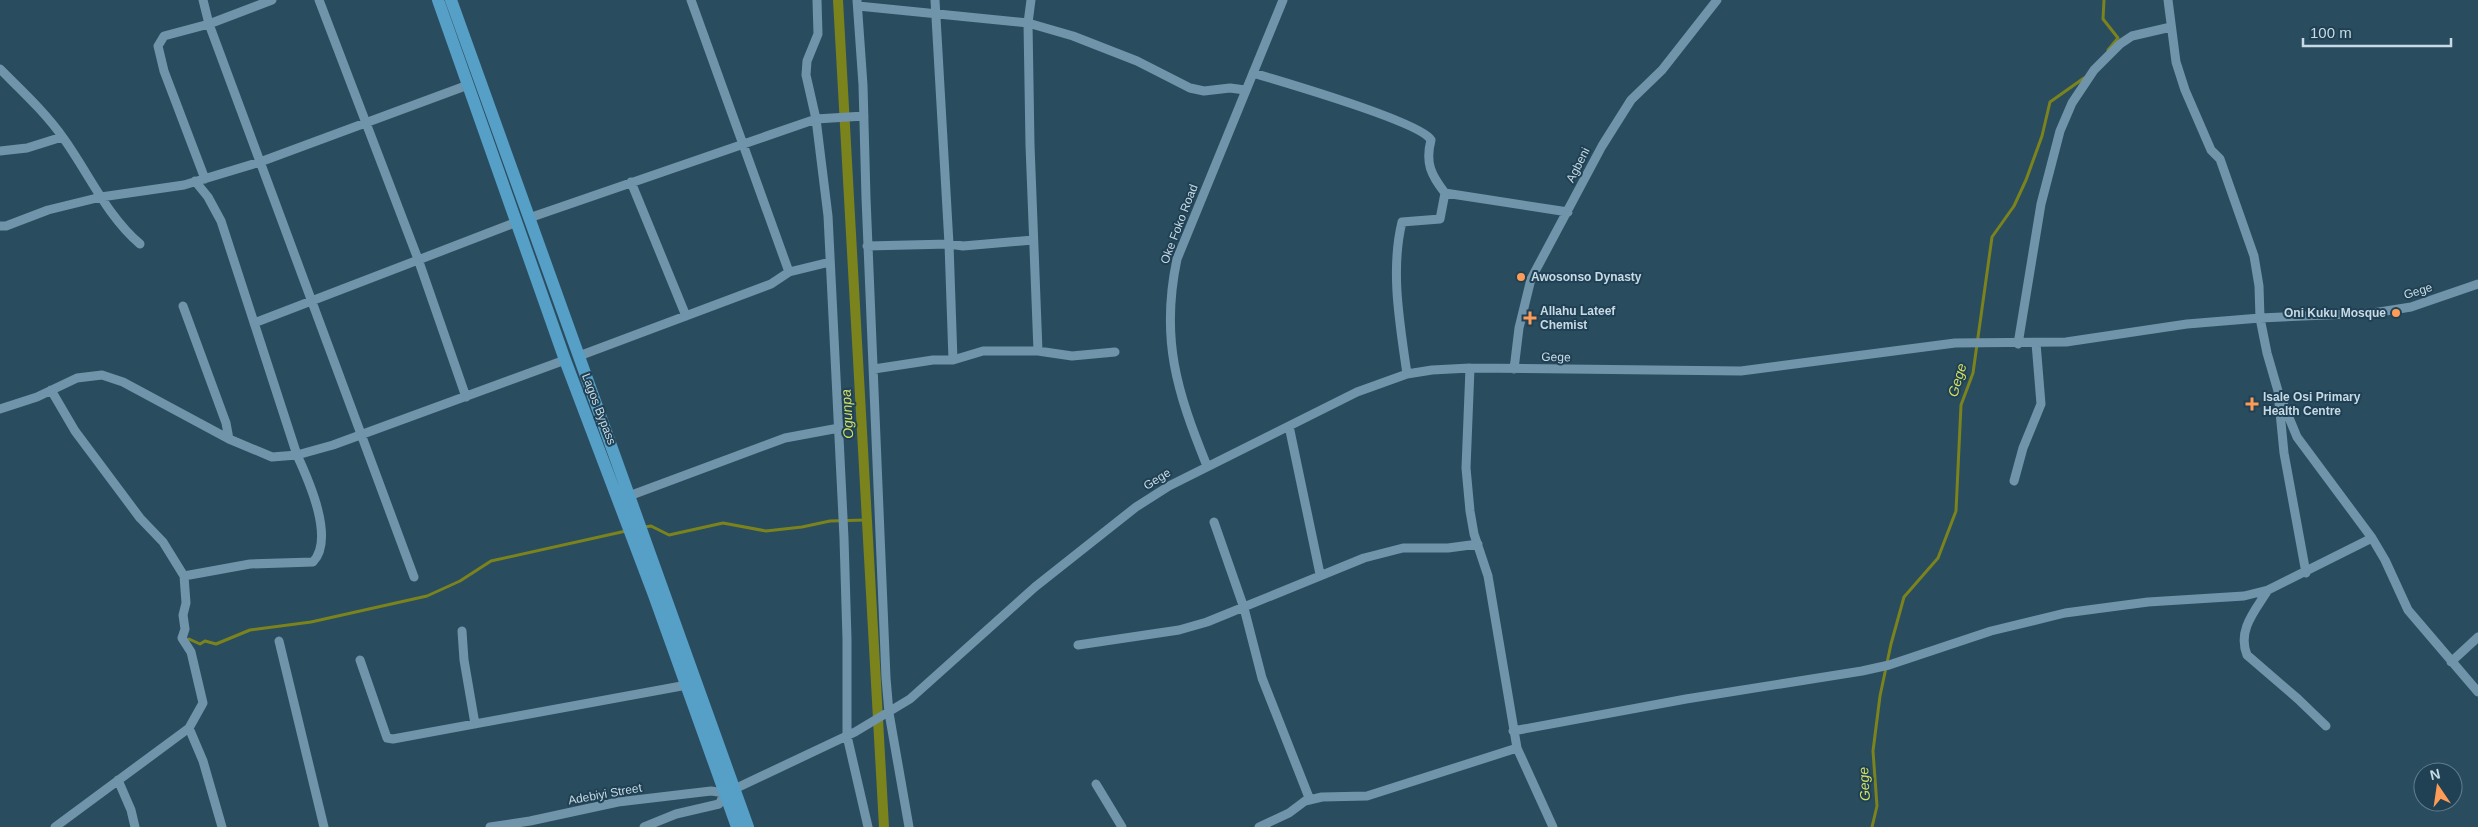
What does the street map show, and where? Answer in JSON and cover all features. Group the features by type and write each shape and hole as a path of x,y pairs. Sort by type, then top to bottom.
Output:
{"main road":[{"name":"Lagos Bypass","path":"438,0 468,86 579,356 629,496 738,827"},
{"name":"Lagos Bypass","path":"451,0 523,220 565,360 728,792 748,827"}],"street":[{"path":"203,0 209,24 414,577"},
{"path":"184,576 250,564 313,562 318,557 322,544 322,529 308,479 297,455 221,221 200,180 158,46 164,36 209,24 272,0"},
{"path":"318,0 418,259 466,396"},
{"path":"691,0 789,272"},
{"path":"817,0 818,34 807,61 806,75 819,118 824,173 839,428 851,734 868,827"},
{"path":"935,0 949,244 953,360"},
{"path":"1030,0 1028,22 1033,240 1038,351"},
{"name":"Oke Foko Road","path":"1207,466 1181,397 1173,363 1170,330 1171,286 1177,259 1283,0"},
{"name":"Agbeni","path":"1514,369 1519,328 1531,279 1602,146 1632,100 1662,70 1700,24 1716,0"},
{"path":"2168,0 2176,62 2185,90 2211,150 2220,159 2254,256 2259,286 2260,318 2267,353 2278,391 2297,436 2372,538 2385,560 2408,610 2478,692"},
{"path":"909,827 887,715 874,369 861,116 858,3 1028,22 1073,36 1137,61 1190,88 1204,91 1230,88 1246,90"},
{"path":"2018,344 2042,204 2060,130 2072,103 2094,70 2120,44 2132,36 2170,27"},
{"path":"0,68 46,116 62,137 101,198 129,235 140,244"},
{"path":"1253,73 1363,108 1426,133 1431,140 1429,148 1431,175 1445,193 1568,212"},
{"path":"0,226 6,226 48,210 101,198 200,180 260,162 468,86"},
{"path":"254,323 523,220 741,143 819,118 861,116"},
{"path":"0,151 26,148 62,137"},
{"path":"631,182 686,316"},
{"path":"1407,374 1399,315 1396,265 1399,234 1402,222 1440,219 1445,193"},
{"path":"868,246 949,244 963,246 1033,240"},
{"path":"579,356 771,284 789,272 830,262"},
{"name":"Gege","path":"728,792 887,715 910,699 1035,587 1122,518 1169,486 1357,392 1407,374 1432,370 1470,368 1741,371 1955,343 2018,344 2066,342 2187,324 2394,310 2412,307 2478,284"},
{"path":"183,306 226,423 229,439"},
{"path":"2014,481 2023,448 2041,404 2036,343"},
{"path":"874,369 934,360 953,360 983,351 1038,351 1072,356 1116,352"},
{"path":"0,409 21,403 89,375 112,378 229,439 272,457 297,455 361,434 565,360"},
{"path":"1470,368 1466,468 1470,511 1488,576 1517,748 1553,827"},
{"path":"51,390 75,432 140,518 163,542 184,576 186,603 183,615 185,629 182,638 192,652 203,696 201,709 189,728 55,827"},
{"path":"2278,391 2284,453 2306,572"},
{"path":"1289,426 1320,574"},
{"path":"629,496 785,438 839,428"},
{"path":"1214,522 1244,608 1262,678 1310,800"},
{"path":"1513,731 1686,699 1862,671 1889,665 1991,631 2065,614 2148,602 2244,596 2268,590 2372,538"},
{"path":"1078,645 1179,630 1244,608 1320,574 1364,558 1403,548 1448,548 1478,544"},
{"path":"2268,590 2245,627 2243,646 2247,656 2298,699 2326,726"},
{"path":"462,631 464,660 475,724"},
{"path":"2451,662 2478,637"},
{"path":"279,641 324,827"},
{"path":"360,660 387,738 475,724 687,685"},
{"path":"189,728 203,761 222,827"},
{"path":"1259,827 1289,813 1310,800 1322,797 1367,796 1517,748"},
{"path":"118,780 131,810 135,827"},
{"path":"1096,784 1122,827"},
{"name":"Adebiyi Street","path":"490,827 530,821 618,802 711,791 728,792"},
{"path":"644,827 676,814 719,804 728,792"}],"waterway":[{"name":"Ogunpa","path":"838,0 884,827"},
{"name":"Gege","path":"2104,0 2103,19 2118,38 2108,50"},
{"name":"Gege","path":"1872,827 1877,806 1873,751 1880,696 1891,644 1904,597 1938,558 1956,511 1961,405 1973,373 1992,237 2014,206 2026,180 2042,136 2050,102 2084,78"},
{"path":"645,527 651,526 669,535 723,523 766,531 802,527 830,521 866,520"},
{"path":"189,639 200,644 205,641 216,644 250,630 311,622 427,596 460,581 491,561 626,531"}],"place":[{"name":"Awosonso Dynasty","path":"1521,277"},
{"name":"Oni Kuku Mosque","path":"2396,313"},
{"name":"Allahu Lateef Chemist","path":"1530,318"},
{"name":"Isale Osi Primary Health Centre","path":"2252,404"}]}
